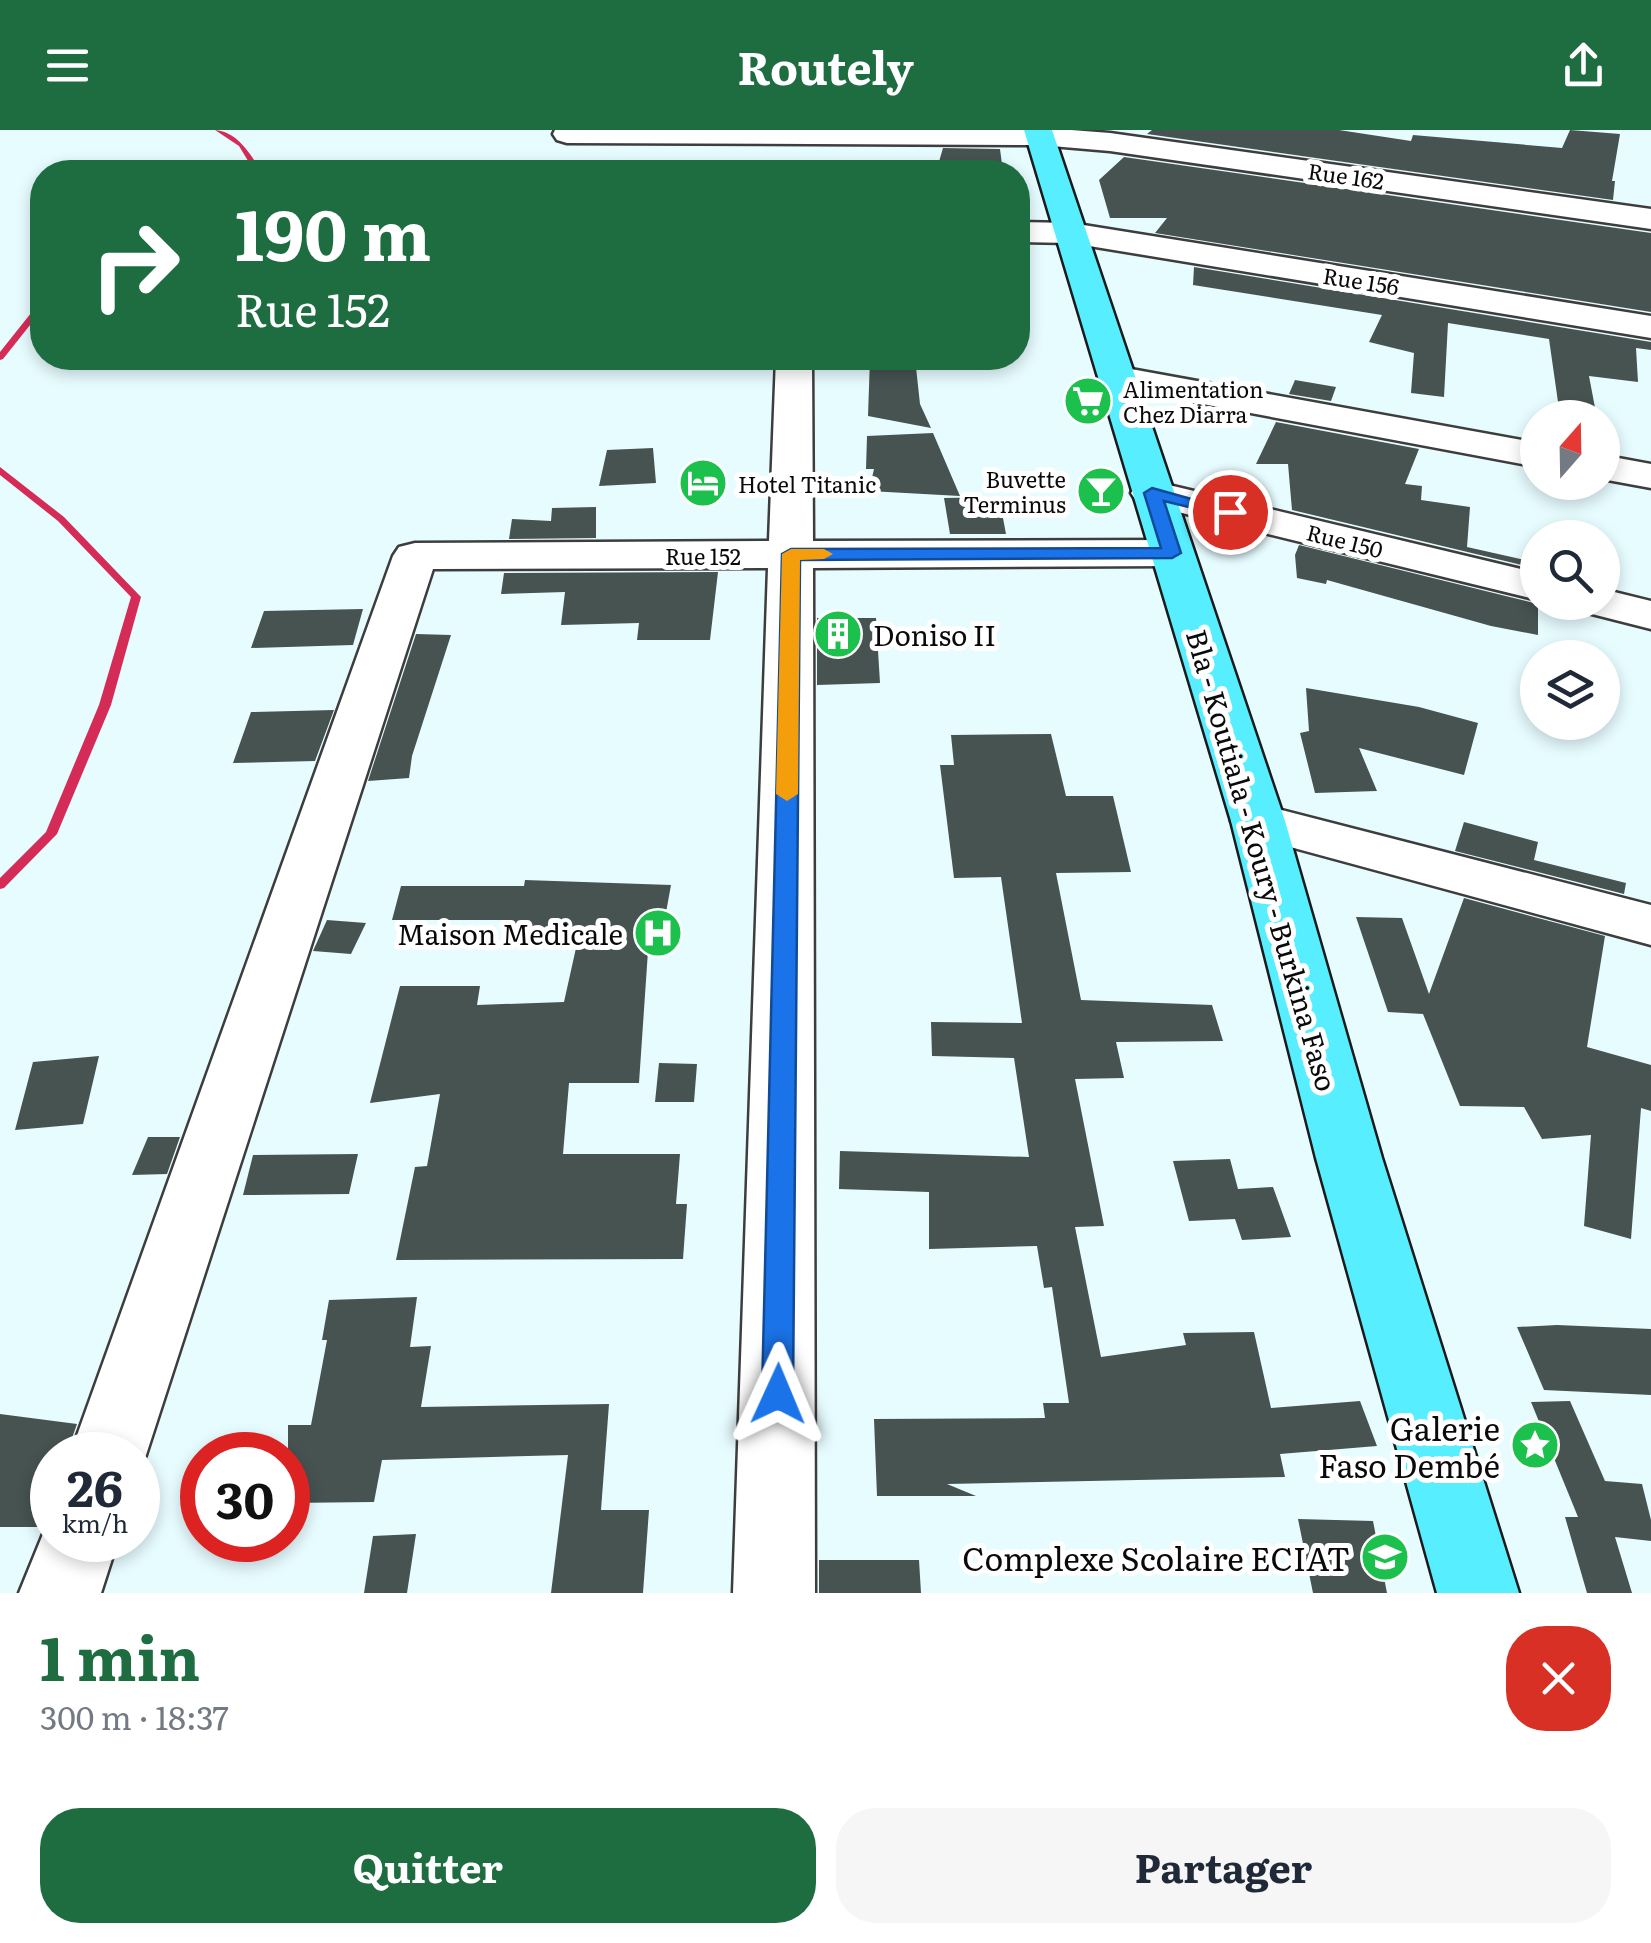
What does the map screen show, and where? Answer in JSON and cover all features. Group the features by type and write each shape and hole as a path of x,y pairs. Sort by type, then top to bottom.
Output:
{"main road":[{"name":"Bla - Koutiala - Koury - Burkina Faso","path":"1039,133 1044,232 1120,378 1152,493 1258,822 1348,1158 1478,1593"}],"street":[{"path":"784,132 788,160"},
{"name":"Rue 162","path":"567,134 1039,133 1651,219"},
{"name":"Rue 156","path":"1044,232 1651,327"},
{"path":"774,1593 794,370"},
{"path":"1120,378 1520,452"},
{"path":"1620,470 1651,476"},
{"name":"Rue 150","path":"1152,493 1520,583"},
{"name":"Rue 152","path":"116,1432 415,556 1172,553"},
{"path":"1620,607 1651,615"},
{"path":"1258,822 1651,924"},
{"path":"60,1593 71,1562"}],"building":[{"path":"1152,130 1339,130 1411,141 1413,135 1562,148 1570,130 1620,134 1613,200 1147,134"},
{"path":"943,148 1000,149 1001,160 940,160"},
{"path":"1124,157 1651,233 1651,312 1155,233 1167,218 1110,218 1099,180"},
{"path":"1194,267 1651,342 1651,350 1636,348 1638,382 1589,376 1594,400 1558,400 1549,339 1448,323 1444,397 1411,393 1414,353 1369,342 1382,315 1193,285"},
{"path":"870,370 916,370 920,404 931,428 868,416"},
{"path":"1295,380 1336,387 1331,401 1289,394"},
{"path":"1276,422 1419,449 1405,484 1422,486 1421,500 1470,507 1467,547 1520,559 1520,565 1292,510 1288,464 1256,464"},
{"path":"933,433 960,496 869,491 874,469 866,469 867,436"},
{"path":"653,448 656,483 599,486 607,450"},
{"path":"999,497 1006,534 950,534 944,498"},
{"path":"596,507 596,538 509,539 512,519 551,521 552,508"},
{"path":"1299,545 1520,600 1520,620 1538,620 1538,635 1491,626 1327,580 1326,584 1297,578 1295,555"},
{"path":"718,572 710,640 637,640 639,623 561,625 565,592 501,594 504,573"},
{"path":"363,609 353,645 251,648 264,611"},
{"path":"817,618 876,618 880,683 817,685"},
{"path":"416,634 451,635 412,756 409,778 368,781"},
{"path":"1306,688 1419,707 1478,723 1464,775 1359,748 1377,791 1315,793 1300,733 1309,731"},
{"path":"334,710 315,761 233,763 251,712"},
{"path":"1051,734 1066,796 1113,796 1131,872 1056,873 1081,1000 1212,1005 1223,1041 1116,1042 1124,1078 1075,1079 1104,1226 1075,1227 1101,1357 1186,1345 1183,1333 1254,1332 1271,1408 1360,1401 1377,1446 1280,1454 1285,1477 947,1484 976,1496 877,1496 874,1419 1045,1418 1043,1403 1069,1403 1052,1287 1044,1288 1037,1246 929,1249 929,1192 839,1189 840,1151 1029,1157 1014,1058 932,1056 931,1022 1022,1023 1001,877 954,878 940,765 954,765 951,735"},
{"path":"1464,822 1538,842 1534,860 1626,883 1624,894 1455,851"},
{"path":"525,880 671,885 659,951 648,951 639,1083 569,1083 563,1154 680,1154 676,1204 687,1204 683,1259 396,1260 415,1167 427,1166 440,1094 370,1103 400,986 480,986 477,1005 564,1002 578,939 508,938 512,920 392,920 401,886 524,886"},
{"path":"1464,898 1605,936 1587,1047 1651,1065 1651,1111 1641,1108 1631,1239 1584,1226 1591,1135 1542,1139 1524,1107 1460,1106 1423,1014 1388,1012 1356,917 1402,918 1429,994"},
{"path":"327,920 366,923 351,954 313,951"},
{"path":"99,1056 83,1124 15,1130 33,1062"},
{"path":"659,1063 697,1064 694,1102 655,1102"},
{"path":"148,1137 180,1137 167,1174 132,1175"},
{"path":"358,1154 349,1194 243,1195 253,1155"},
{"path":"1230,1159 1238,1189 1273,1187 1291,1237 1242,1240 1235,1219 1189,1221 1173,1161"},
{"path":"417,1297 410,1347 431,1346 421,1407 609,1404 601,1510 649,1510 643,1593 551,1593 568,1455 382,1460 374,1502 310,1503 310,1432 288,1432 288,1425 311,1425 327,1340 322,1340 329,1300"},
{"path":"1517,1327 1651,1329 1651,1395 1544,1390"},
{"path":"1570,1401 1605,1481 1642,1484 1651,1520 1651,1541 1615,1537 1632,1593 1587,1593 1565,1517 1578,1517 1531,1402"},
{"path":"0,1414 77,1424 74,1432 30,1432 30,1527 0,1527"},
{"path":"1298,1519 1373,1521 1387,1593 1313,1593"},
{"path":"416,1534 407,1593 364,1593 373,1536"},
{"path":"819,1560 919,1560 921,1593 819,1593"}],"waterway":[{"path":"218,130 241,145 251,160"},
{"path":"0,357 30,320"},
{"path":"0,470 61,519 136,597 105,705 51,834 0,885"}],"slow traffic":[{"path":"787,794 791,554 824,554"}],"place":[{"name":"Alimentation Chez Diarra","path":"1088,401"},
{"name":"Hotel Titanic","path":"703,483"},
{"name":"Buvette Terminus","path":"1101,491"},
{"name":"Doniso II","path":"838,634"},
{"name":"Maison Medicale","path":"658,933"},
{"name":"Galerie Faso Dembé","path":"1535,1445"},
{"name":"Complexe Scolaire ECIAT","path":"1385,1557"}],"route":[{"path":"778,1394 791,554 1172,553 1152,493 1230,512"}]}
